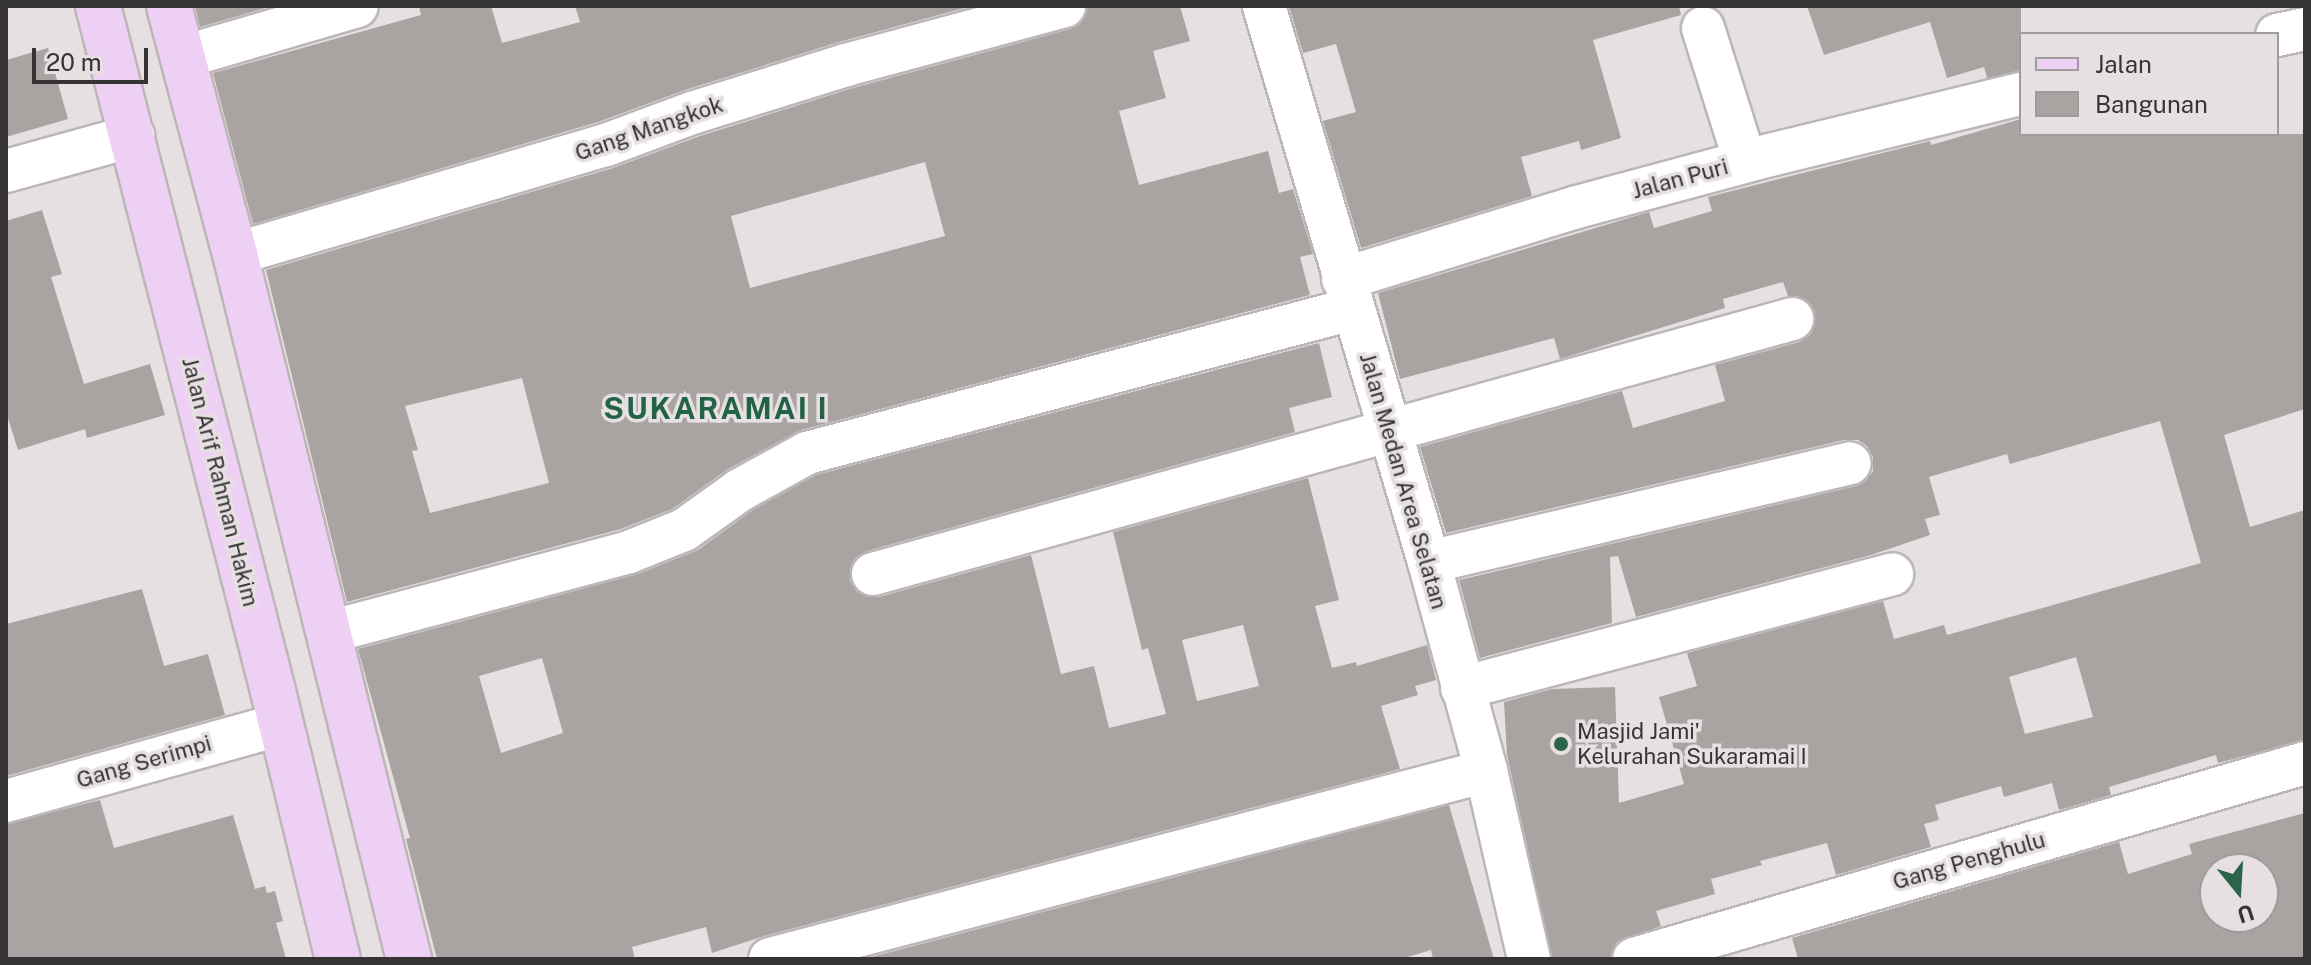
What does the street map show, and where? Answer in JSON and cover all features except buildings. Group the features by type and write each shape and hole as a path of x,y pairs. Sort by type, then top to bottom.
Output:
{"main road":[{"name":"Jalan Arif Rahman Hakim","path":"98,6 338,959"},
{"path":"169,6 235,254 409,959"}],"street":[{"path":"183,57 357,6"},
{"name":"Gang Mangkok","path":"235,254 606,145 692,113 846,65 1064,6"},
{"name":"Jalan Medan Area Selatan","path":"1264,6 1348,294 1392,428 1486,771 1529,959"},
{"path":"1703,28 1745,161"},
{"path":"2279,35 2305,29"},
{"name":"Jalan Puri","path":"329,632 629,552 684,530 740,490 807,453 1348,294 1577,207 1745,161 2019,94"},
{"path":"6,171 133,136"},
{"path":"873,574 1792,319"},
{"path":"1429,562 1850,463"},
{"path":"1462,688 1892,574"},
{"name":"Gang Serimpi","path":"6,801 281,724"},
{"name":"Gang Penghulu","path":"1634,959 2305,763"},
{"path":"770,959 1486,771"}],"place":[{"name":"Masjid Jami' Kelurahan Sukaramai I","path":"1561,744"}],"district":[{"name":"SUKARAMAI I","path":"716,408"}]}
